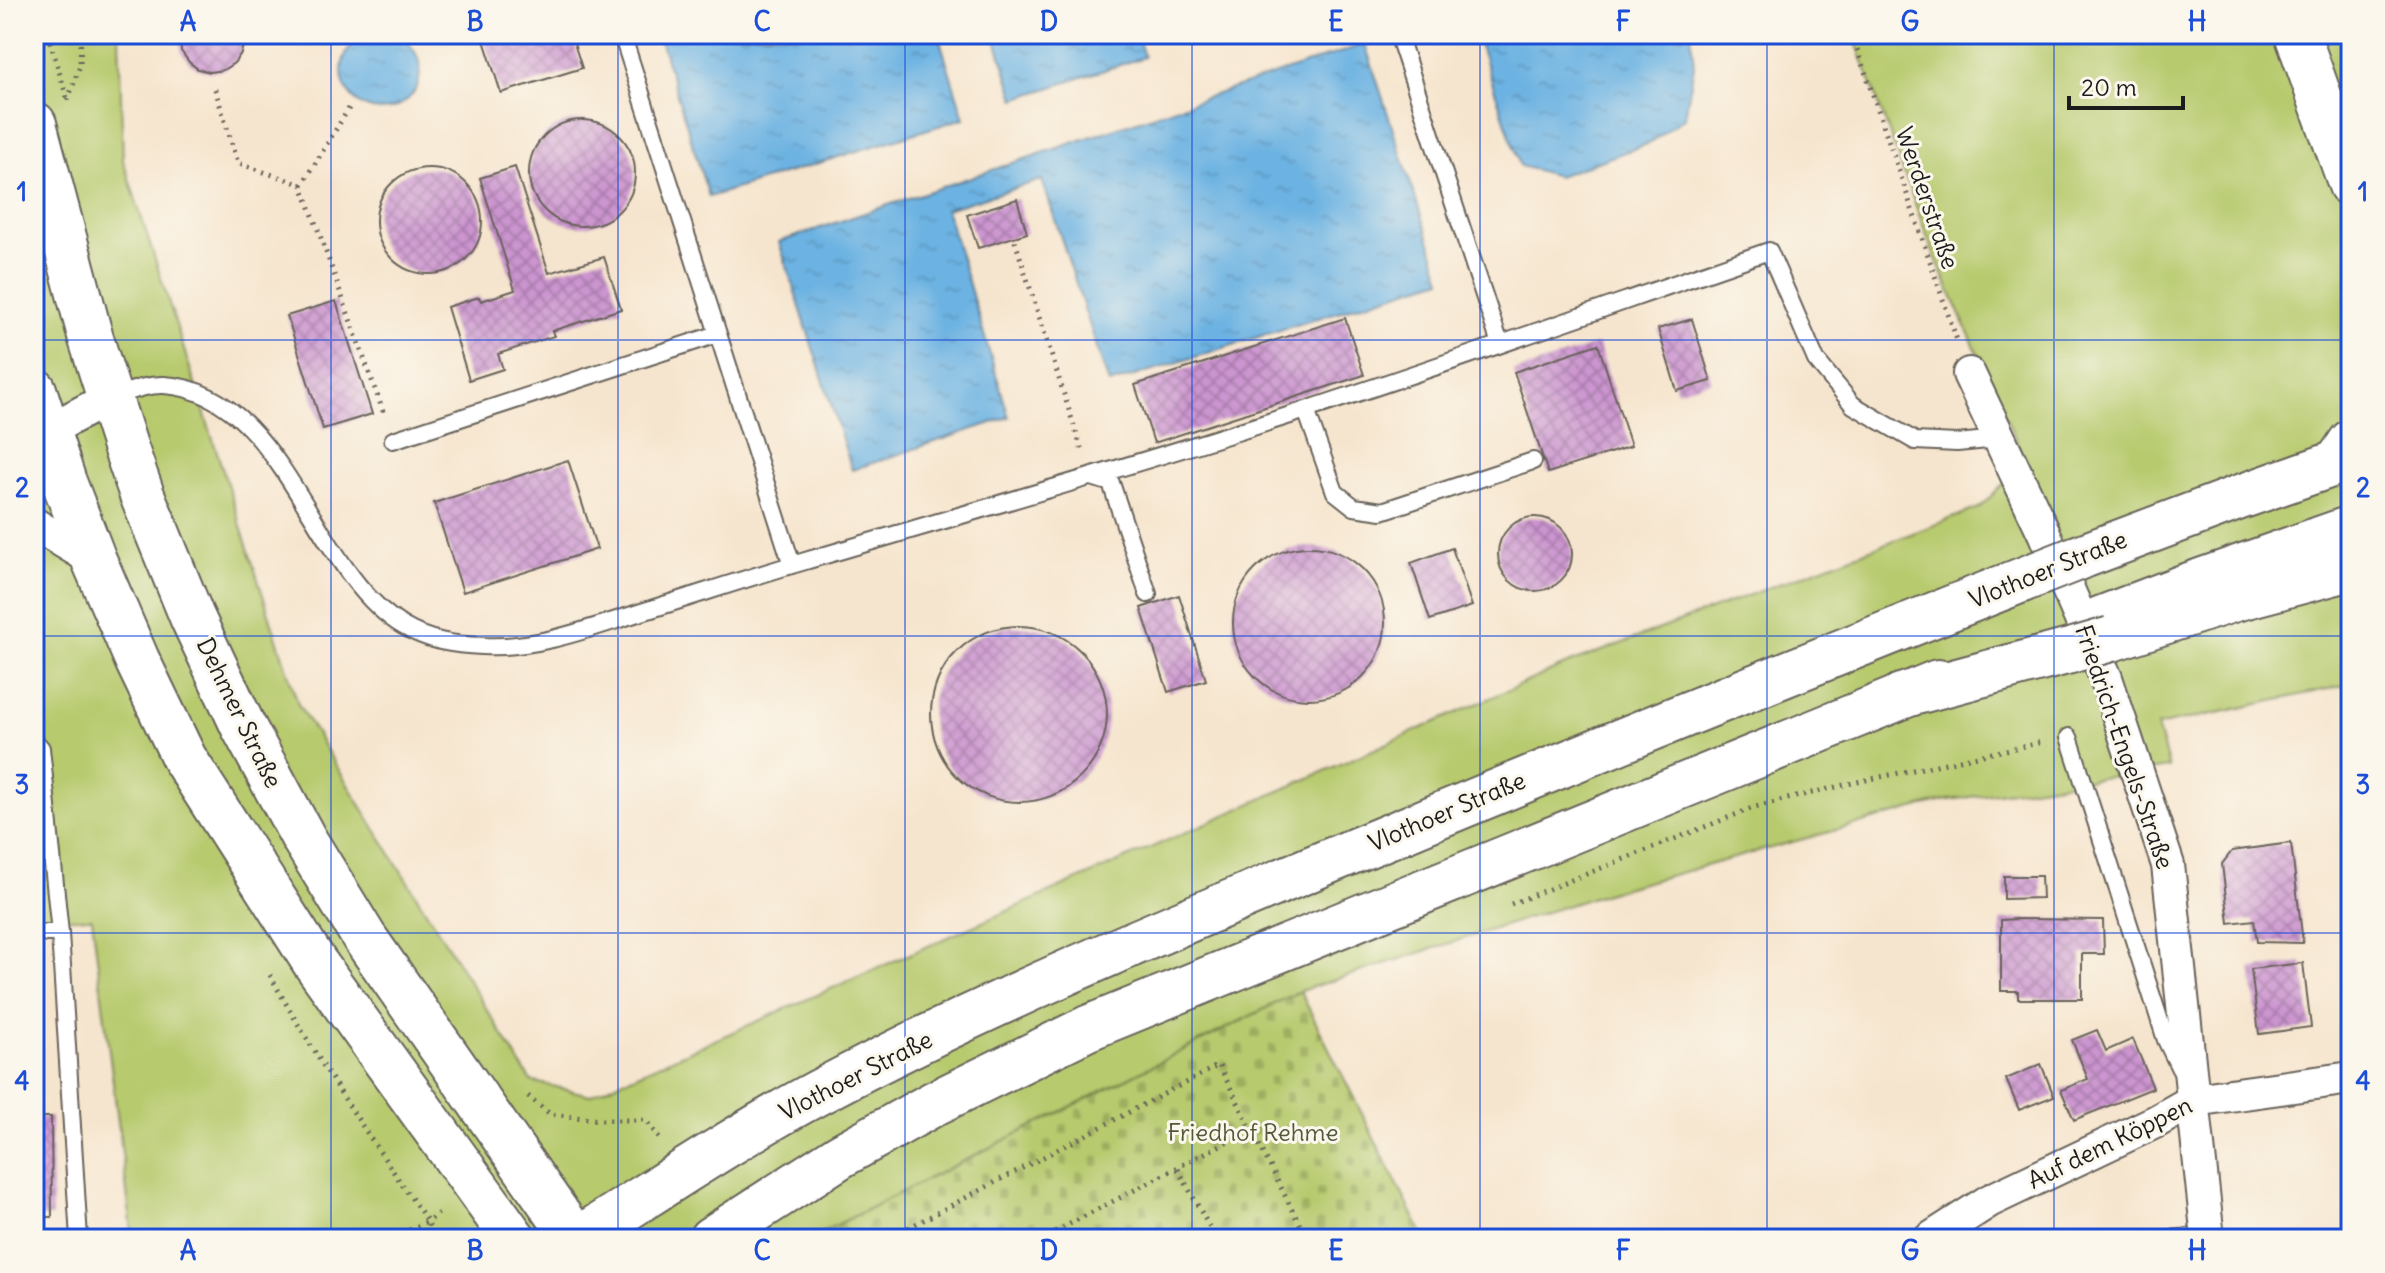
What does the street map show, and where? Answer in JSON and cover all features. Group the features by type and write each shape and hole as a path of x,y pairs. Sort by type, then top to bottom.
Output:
{"main road":[{"path":"2297,34 2351,185"},
{"name":"Dehmer Straße","path":"34,124 77,289 142,495 192,617 243,726 304,839 364,937 576,1239"},
{"path":"37,413 94,560 184,758 315,963 514,1239"},
{"name":"Vlothoer Straße","path":"576,1239 752,1129 820,1091 1000,1004 1139,942 1513,785 2056,566 2346,454"},
{"path":"2086,636 2181,588 2351,528"},
{"path":"711,1239 840,1156 935,1103 1088,1028 1901,696 2086,636 2351,568"}],"street":[{"name":"Friedrich-Engels-Straße","path":"1969,374 2044,533 2106,678 2168,865 2208,1239"},
{"path":"37,413 109,398"},
{"path":"34,524 94,560"},
{"name":"Auf dem Köppen","path":"1930,1239 1989,1201 2157,1121 2194,1100 2351,1078"}],"lane":[{"path":"622,34 792,565"},
{"path":"1398,34 1500,344"},
{"path":"109,398 160,385 206,396 236,414 274,456 338,558 367,597 399,624 418,634 450,645 494,647 538,642 590,629 1306,410 1769,251 1816,360 1853,405 1915,441 1957,443 1998,439"},
{"path":"393,440 718,334"},
{"path":"1306,410 1335,492 1354,507 1382,511 1533,461"},
{"path":"1090,477 1111,483 1148,594"},
{"path":"2069,737 2166,1040 2194,1100"},
{"path":"34,740 41,748 60,933 79,1239"},
{"path":"34,933 60,933"}],"path":[{"path":"48,34 67,101 80,65 81,34"},
{"name":"Werderstraße","path":"1852,34 1969,374"},
{"path":"215,89 238,163 302,185"},
{"path":"302,185 349,108"},
{"path":"302,185 393,440"},
{"path":"1015,241 1090,477"},
{"path":"1506,906 1755,807 2069,737"},
{"path":"887,1239 1219,1065 1307,1239"},
{"path":"521,1087 550,1114 601,1120 642,1120 648,1123 682,1174"},
{"path":"1041,1239 1251,1129"},
{"path":"1178,1169 1216,1239"},
{"path":"1367,1239 1380,1232 1383,1239"}],"green space":[{"path":"34,34 119,34 123,160 298,704 531,1081 590,1095 1565,665 1979,508 2026,463 1932,250 1853,34 2351,34 2351,684 2157,726 2169,768 1943,801 1606,893 1300,991 809,1239 133,1239 92,918 34,918"},
{"name":"Friedhof Rehme","path":"1300,991 1425,1239 809,1239"}],"water":[{"path":"381,32 396,35 413,49 420,71 417,86 403,103 381,110 366,107 349,93 342,71 345,56 359,39"},
{"path":"658,34 938,34 964,118 709,197"},
{"path":"994,34 1137,34 1144,57 1015,99"},
{"path":"1476,34 1691,34 1694,66 1685,117 1650,143 1558,176 1520,166"},
{"path":"1365,44 1442,279 1109,384 1042,180 946,209 1009,417 852,470 779,242"}],"building":[{"path":"180,34 243,34 244,41 234,63 223,70 210,72 198,69 189,62 181,51"},
{"path":"482,34 571,34 582,68 501,93"},
{"path":"582,120 602,124 620,135 631,153 635,173 631,193 620,211 602,222 582,226 562,222 544,211 533,193 529,173 533,153 544,135 562,124"},
{"path":"515,167 549,273 604,257 621,309 552,331 554,336 498,354 503,369 469,380 447,307 479,297 481,301 515,290 480,178"},
{"path":"429,168 449,172 467,183 478,201 482,221 478,241 467,259 449,270 429,274 409,270 391,259 380,241 376,221 380,201 391,183 409,172"},
{"path":"1017,199 1027,233 978,248 967,215"},
{"path":"336,301 372,414 323,429 287,316"},
{"path":"1345,318 1364,375 1154,443 1135,385"},
{"path":"1692,319 1711,381 1677,391 1658,329"},
{"path":"1598,344 1631,446 1548,473 1514,372"},
{"path":"568,460 597,549 463,592 434,503"},
{"path":"1535,517 1556,523 1566,533 1572,554 1566,575 1556,585 1535,591 1514,585 1504,575 1498,554 1504,533 1514,523"},
{"path":"1309,547 1338,552 1363,569 1380,594 1385,623 1380,652 1363,677 1338,694 1309,699 1280,694 1255,677 1238,652 1233,623 1238,594 1255,569 1280,552"},
{"path":"1452,548 1472,606 1430,620 1411,563"},
{"path":"1179,595 1206,680 1168,692 1141,608"},
{"path":"1019,626 1053,633 1081,652 1100,680 1107,714 1100,748 1081,776 1053,795 1019,802 985,795 957,776 938,748 931,714 938,680 957,652 985,633"},
{"path":"2291,843 2303,943 2257,942 2254,920 2229,923 2222,864 2232,851"},
{"path":"2004,876 2041,876 2042,898 2004,899"},
{"path":"2001,920 2103,920 2104,954 2082,954 2082,999 2018,999 2018,991 2001,991"},
{"path":"2303,963 2311,1027 2259,1034 2251,969"},
{"path":"2097,1030 2106,1051 2133,1039 2153,1088 2074,1120 2061,1090 2088,1079 2072,1040"},
{"path":"2041,1064 2054,1096 2019,1110 2006,1079"},
{"path":"34,1117 51,1117 52,1217 34,1217"},
{"path":"2204,1227 2205,1239 2142,1239 2142,1232"}]}
